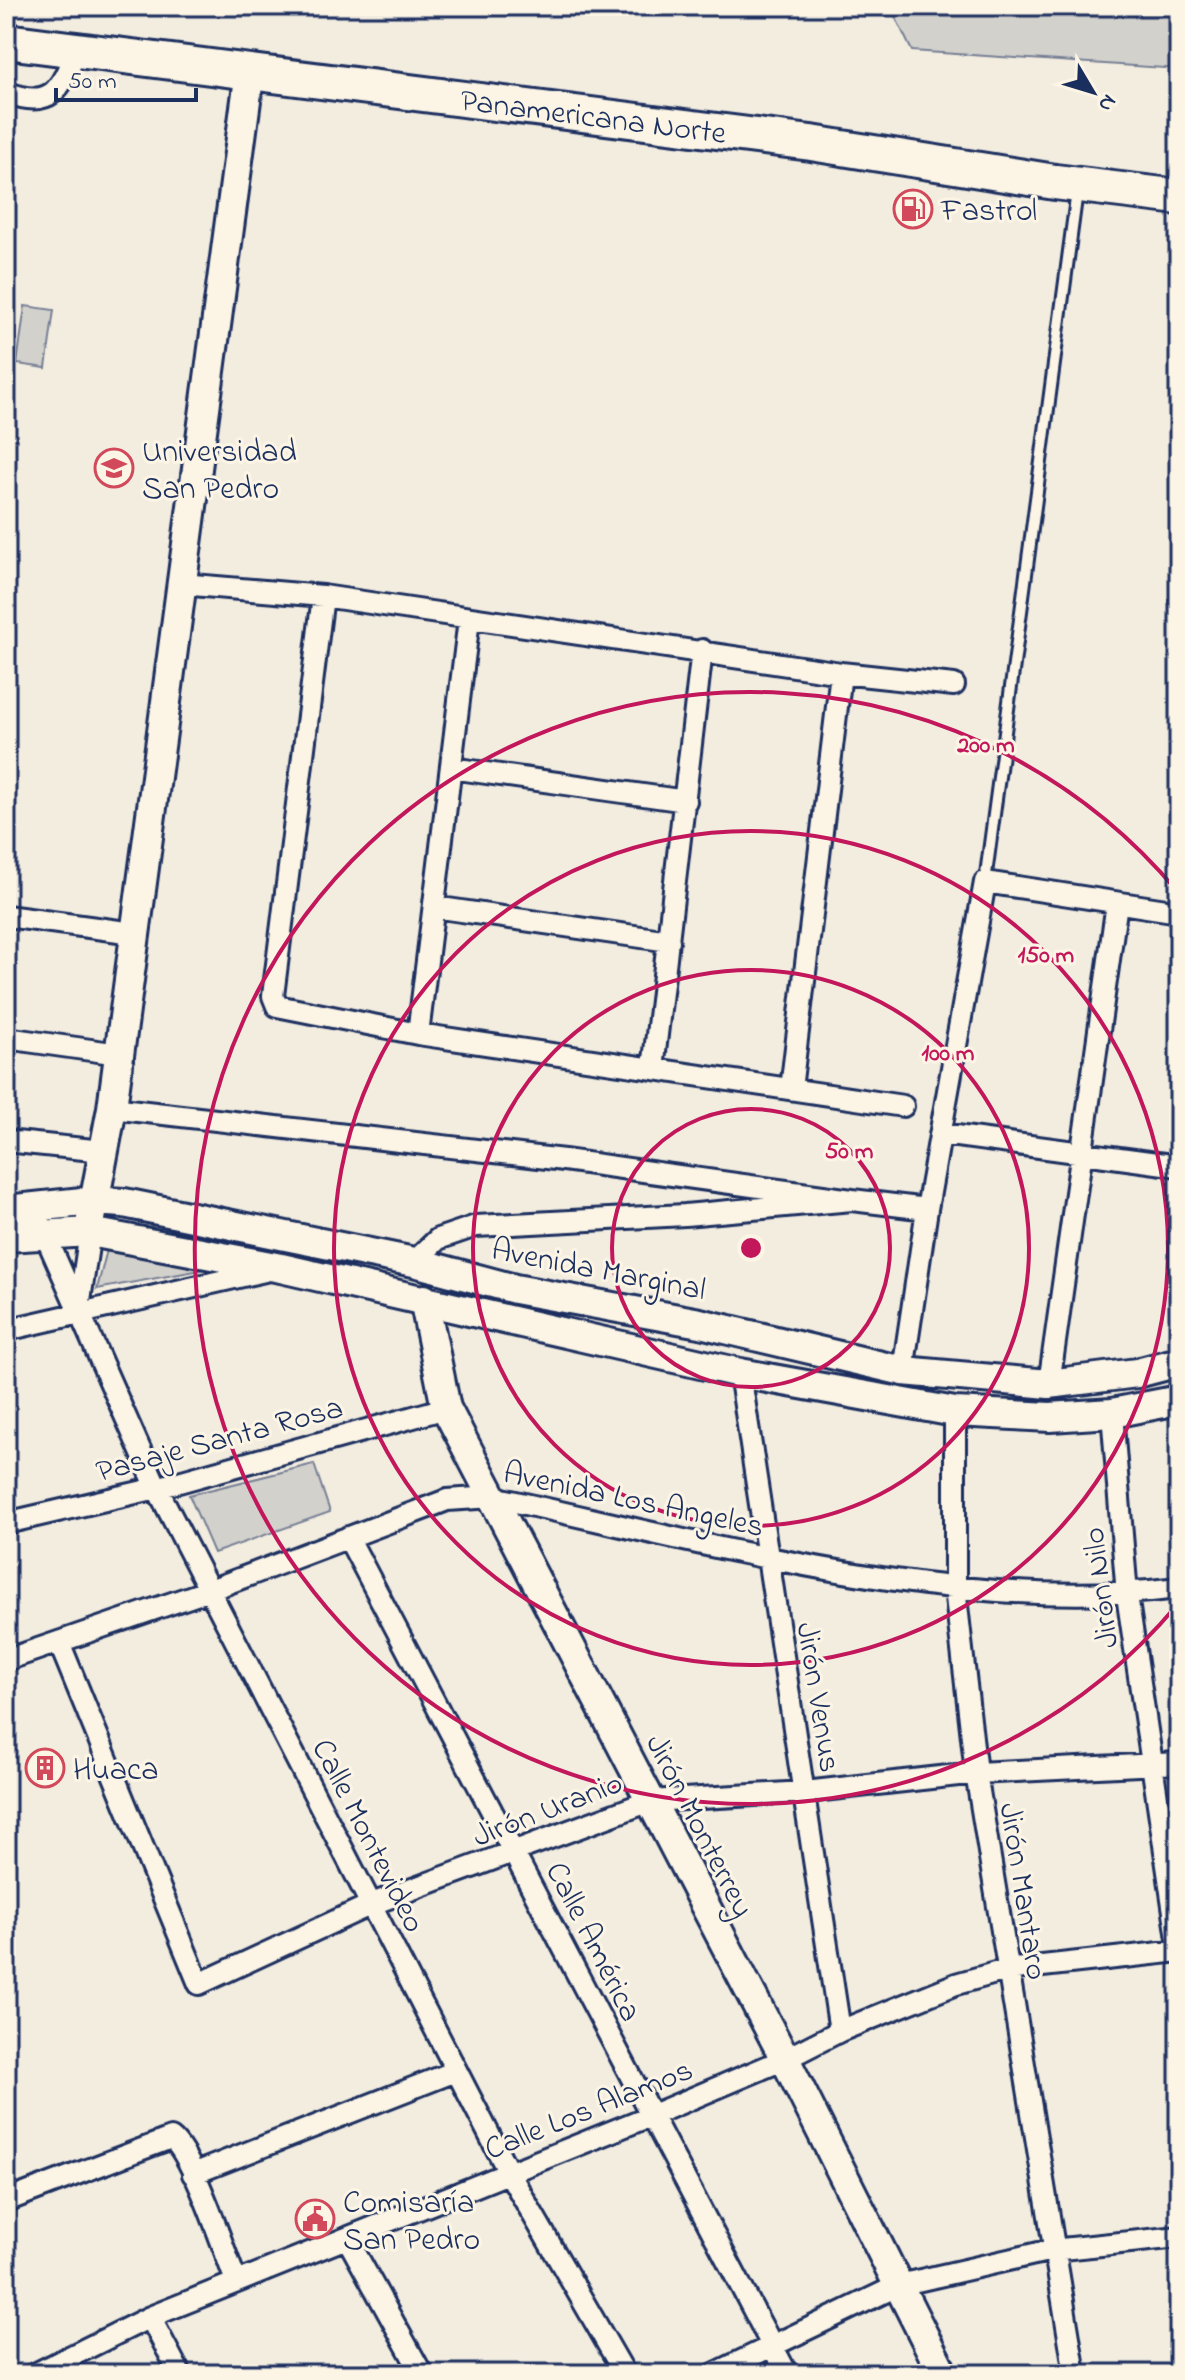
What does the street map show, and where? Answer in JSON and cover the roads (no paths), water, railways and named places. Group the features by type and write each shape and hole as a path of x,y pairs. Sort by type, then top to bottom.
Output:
{"highway":[{"name":"Panamericana Norte","path":"6,41 811,143 1078,185 1179,197"}],"main road":[{"path":"90,1232 92,1201 112,1108 250,70"},
{"name":"Avenida Marginal","path":"6,1237 92,1201 139,1206 414,1262 515,1289 700,1323 903,1371 1049,1384 1137,1373 1179,1362"},
{"name":"Avenida Marginal","path":"6,1210 90,1232 424,1299 740,1373 955,1412 1050,1417 1112,1413 1179,1400"},
{"name":"Jirón Monterrey","path":"424,1299 446,1408 785,2059 943,2374"}],"street":[{"path":"6,92 29,101 47,97 65,82 75,51"},
{"path":"181,584 323,596 841,673 954,685"},
{"path":"323,596 273,996 277,1006 289,1011 418,1034 903,1106"},
{"path":"418,1034 469,619"},
{"path":"653,1069 702,650"},
{"path":"791,1089 841,673"},
{"path":"451,768 686,801"},
{"path":"903,1371 927,1209 985,882 1179,912"},
{"path":"1049,1384 1117,903"},
{"path":"434,907 669,941"},
{"path":"6,916 134,933"},
{"path":"6,1038 119,1054"},
{"path":"112,1108 564,1160 927,1209"},
{"path":"942,1134 1179,1166"},
{"path":"6,1141 103,1151"},
{"path":"414,1262 438,1239 476,1226 685,1215 852,1200"},
{"name":"Calle Montevideo","path":"40,1221 78,1314 157,1488 509,2173 625,2374"},
{"path":"78,1314 90,1232"},
{"path":"6,1330 281,1268"},
{"name":"Jirón Venus","path":"740,1373 840,2031"},
{"name":"Pasaje Santa Rosa","path":"6,1523 157,1488 446,1408"},
{"name":"Jirón Mantaro","path":"955,1412 955,1588 976,1773 1052,2250 1075,2374"},
{"name":"Jirón Nilo","path":"1112,1413 1127,1595 1179,1949"},
{"name":"Avenida Los Angeles","path":"6,1660 210,1590 447,1500 493,1497 766,1557 955,1588 1127,1595 1179,1588"},
{"name":"Calle América","path":"348,1537 516,1852 650,2116 787,2374"},
{"name":"Jirón Uranio","path":"59,1642 199,1984 372,1904 650,1801 805,1792 976,1773 1179,1763"},
{"name":"Calle Los Alamos","path":"35,2374 150,2317 650,2116 785,2059 840,2031 956,1984 1006,1970 1179,1949"},
{"path":"193,2174 456,2071"},
{"path":"6,2201 171,2138 179,2144 193,2174 236,2281"},
{"path":"714,2374 899,2285 1052,2250 1179,2237"},
{"path":"347,2238 422,2374"},
{"path":"150,2317 180,2374"}],"lane":[{"path":"985,882 1078,185"}],"place":[{"name":"Fastrol","path":"913,209"},
{"name":"Universidad San Pedro","path":"114,468"},
{"name":"Huaca","path":"45,1768"},
{"name":"Comisaría San Pedro","path":"315,2219"}]}
